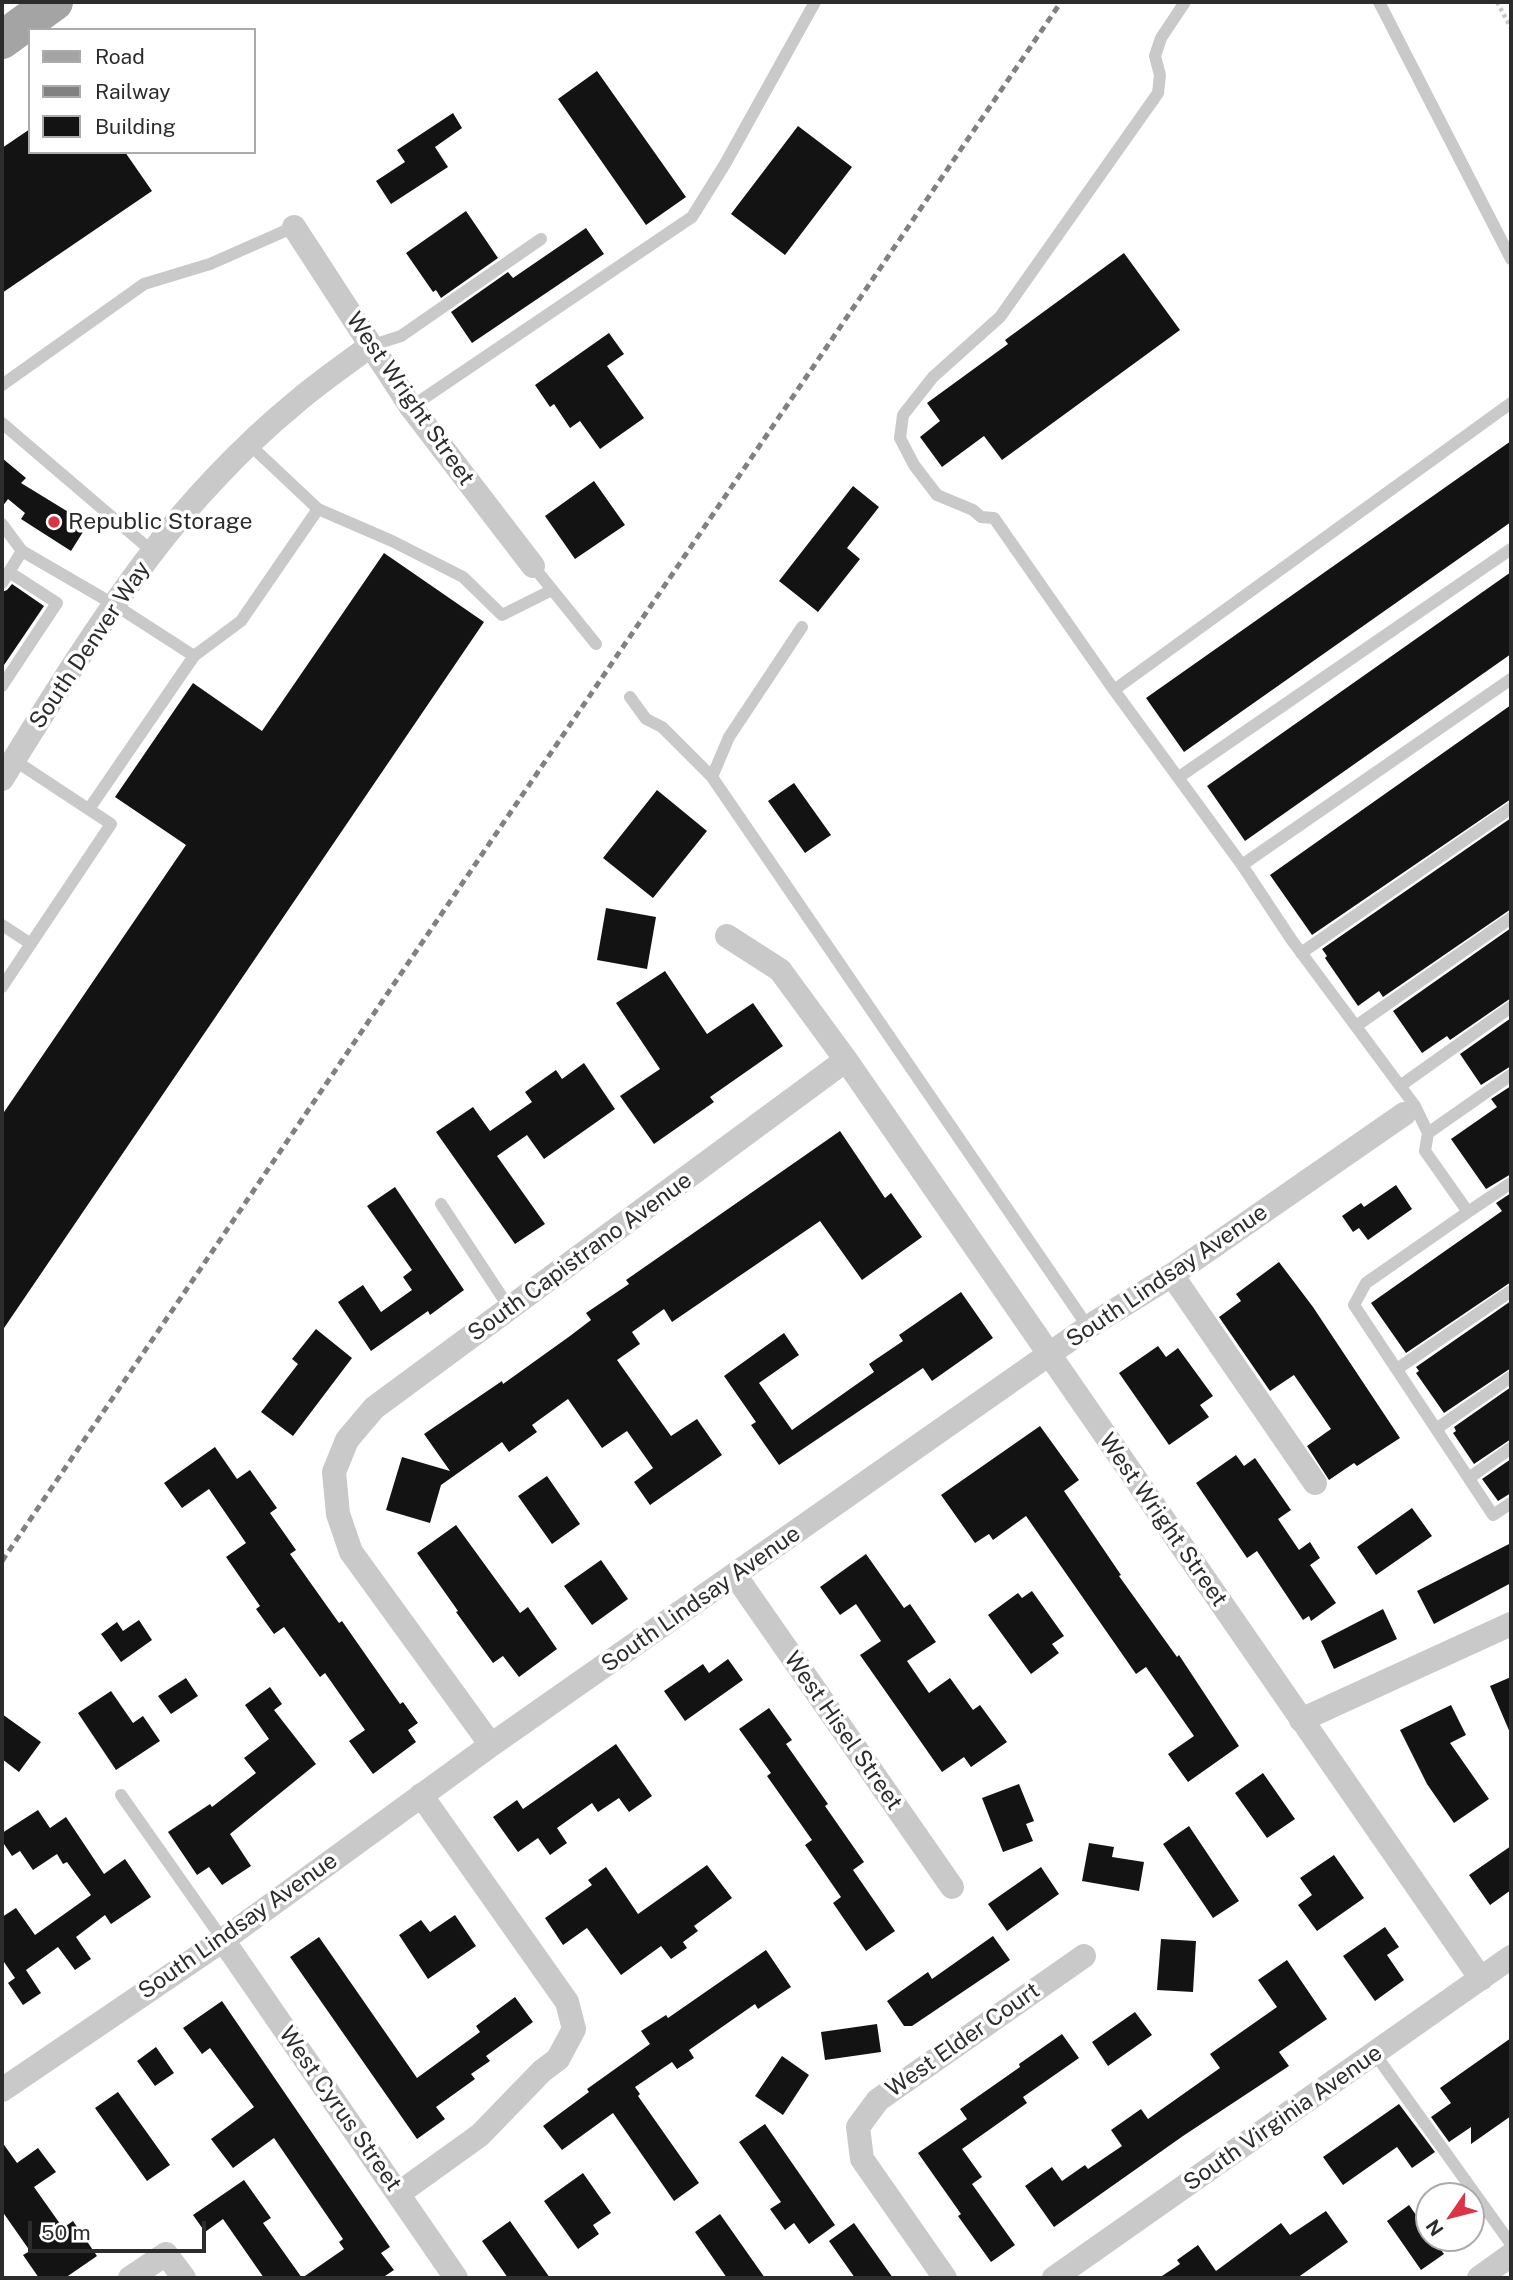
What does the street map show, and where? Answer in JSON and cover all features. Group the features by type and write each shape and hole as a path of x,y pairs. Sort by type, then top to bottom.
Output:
{"main road":[{"path":"2,20 37,2"},
{"path":"2,40 54,2"}],"street":[{"name":"West Wright Street","path":"294,227 411,407 533,566"},
{"name":"South Denver Way","path":"8,770 115,605 153,552 215,480 293,404 370,346"},
{"name":"West Wright Street","path":"727,936 780,970 846,1060 1481,1979"},
{"name":"South Capistrano Avenue","path":"491,1745 351,1552 338,1514 334,1472 347,1440 374,1408 846,1060"},
{"name":"South Lindsay Avenue","path":"2,2090 223,1940 491,1745 1088,1327 1172,1276 1409,1110"},
{"path":"1172,1276 1315,1483"},
{"name":"West Hisel Street","path":"735,1575 951,1887"},
{"path":"1301,1720 1511,1624"},
{"path":"398,2194 480,2135 542,2071 558,2059 574,2029 567,2002 421,1796"},
{"name":"West Cyrus Street","path":"223,1940 456,2278"},
{"name":"West Elder Court","path":"945,2278 862,2159 858,2127 878,2100 1084,1956"},
{"name":"South Virginia Avenue","path":"1054,2278 1511,1957"},
{"path":"130,2278 166,2254 184,2278"},
{"path":"1479,2278 1511,2255"}],"lane":[{"path":"411,407 692,217 725,164 815,2"},
{"path":"1185,2 1161,38 1155,56 1160,75 1158,93 1000,317 933,377 904,415 900,438 914,466 937,495 973,510 981,517 994,518 1114,690 1242,865 1301,953 1400,1086 1409,1110 1428,1133"},
{"path":"1379,2 1511,259"},
{"path":"2,385 144,284 210,264 294,227"},
{"path":"370,346 401,337 541,239"},
{"path":"1114,690 1511,403"},
{"path":"2,423 153,552"},
{"path":"250,445 318,509 392,541 463,577 502,615 552,590"},
{"path":"89,809 194,656 241,621 318,509"},
{"path":"2,524 22,551 115,605 194,656"},
{"path":"1179,777 1511,549"},
{"path":"2,583 22,551"},
{"path":"533,566 596,644"},
{"path":"2,686 57,603 9,572"},
{"path":"712,777 729,737 802,627"},
{"path":"1242,865 1511,679"},
{"path":"630,697 646,719 662,727 712,777 1088,1327"},
{"path":"2,987 111,824 89,809 8,770"},
{"path":"1301,953 1511,808"},
{"path":"1356,1026 1511,918"},
{"path":"2,925 31,944"},
{"path":"1400,1086 1511,1007"},
{"path":"1468,1212 1425,1151 1428,1133 1511,1075"},
{"path":"1511,1183 1366,1283 1354,1305 1493,1515 1511,1503"},
{"path":"442,1204 510,1309"},
{"path":"1397,1369 1511,1291"},
{"path":"1436,1429 1511,1377"},
{"path":"1469,1478 1511,1448"},
{"path":"121,1796 223,1940"},
{"path":"1375,2054 1511,2244"}],"path":[{"path":"1497,2 1511,28"}],"building":[{"path":"597,71 686,197 646,225 558,99"},
{"path":"453,113 462,128 435,147 448,167 391,204 376,181 405,162 397,150"},
{"path":"798,126 852,167 785,255 731,214"},
{"path":"28,130 28,154 126,154 152,191 2,293 2,148"},
{"path":"466,211 498,258 441,298 436,290 433,292 406,253"},
{"path":"586,228 604,254 472,343 451,312 508,272 513,278"},
{"path":"1124,253 1180,330 1002,460 984,436 942,467 920,437 940,421 927,403 1008,344 1005,340"},
{"path":"609,333 624,354 607,366 644,418 600,449 580,421 570,428 554,404 550,407 535,385"},
{"path":"1511,441 1511,522 1184,752 1146,698"},
{"name":"Republic Storage","path":"2,458 26,478 21,483 88,524 71,551 21,519 25,513 8,499 2,507"},
{"path":"594,481 625,525 575,559 545,516"},
{"path":"853,486 879,507 847,548 860,559 818,612 779,581"},
{"path":"384,553 484,622 2,1331 2,1115 186,845 115,797 193,683 262,731"},
{"path":"1511,572 1511,654 1245,841 1207,786"},
{"path":"12,584 44,606 2,668 2,592"},
{"path":"1511,705 1511,799 1312,935 1270,875"},
{"path":"794,783 831,835 805,853 768,801"},
{"path":"657,790 707,831 653,898 603,858"},
{"path":"1511,818 1511,909 1383,997 1379,991 1358,1006 1325,958 1327,956 1322,949"},
{"path":"606,908 656,917 647,969 597,960"},
{"path":"1511,928 1511,998 1450,1040 1447,1036 1422,1053 1393,1011"},
{"path":"665,971 707,1034 753,1003 783,1046 710,1097 714,1102 654,1144 620,1096 660,1069 616,1003"},
{"path":"1511,1018 1511,1066 1481,1085 1460,1054"},
{"path":"584,1063 615,1109 544,1159 527,1135 497,1156 545,1224 515,1244 436,1132 473,1107 490,1131 532,1102 525,1092 556,1070 562,1079"},
{"path":"1511,1086 1511,1174 1486,1189 1451,1139 1497,1107 1491,1099"},
{"path":"840,1131 885,1198 891,1193 922,1237 862,1280 820,1221 672,1322 664,1309 632,1332 640,1344 617,1360 671,1436 697,1419 722,1455 650,1505 634,1482 653,1468 627,1431 602,1448 568,1399 532,1425 537,1432 509,1452 502,1442 441,1485 430,1523 386,1510 402,1457 450,1471 424,1434 502,1381 503,1384 570,1336 591,1320 586,1313 629,1284 626,1280"},
{"path":"1396,1185 1412,1209 1368,1240 1359,1228 1353,1232 1342,1216 1361,1203 1364,1207"},
{"path":"395,1187 464,1290 430,1315 428,1311 371,1351 338,1302 363,1285 381,1312 412,1290 403,1277 412,1270 367,1206"},
{"path":"1511,1193 1511,1282 1406,1353 1371,1303 1502,1211 1496,1203"},
{"path":"1279,1262 1313,1307 1400,1438 1357,1466 1354,1463 1329,1480 1307,1446 1331,1429 1294,1375 1270,1391 1219,1317 1241,1301 1236,1294"},
{"path":"961,1292 993,1338 932,1381 923,1368 779,1465 751,1425 756,1422 724,1376 784,1333 799,1355 759,1383 792,1430 874,1372 869,1364 903,1341 899,1335"},
{"path":"1511,1301 1511,1368 1444,1413 1416,1373 1419,1371 1416,1367"},
{"path":"316,1329 352,1358 293,1436 261,1412 298,1364 292,1359"},
{"path":"1158,1346 1166,1357 1178,1348 1213,1396 1200,1405 1209,1417 1169,1445 1119,1373"},
{"path":"1511,1387 1511,1439 1474,1464 1453,1433 1456,1431 1454,1427"},
{"path":"1040,1426 1079,1480 1064,1491 1121,1575 1119,1576 1177,1657 1179,1655 1239,1746 1188,1782 1168,1754 1194,1736 1146,1667 1136,1674 1026,1516 993,1540 989,1534 975,1543 941,1495"},
{"path":"215,1447 237,1479 250,1470 277,1508 270,1513 296,1550 290,1554 339,1623 342,1621 400,1704 403,1702 418,1723 408,1730 416,1742 373,1774 349,1741 365,1730 325,1673 320,1677 284,1627 274,1634 256,1609 260,1606 226,1557 246,1543 209,1489 182,1508 164,1483"},
{"path":"1236,1455 1244,1466 1255,1458 1291,1510 1278,1519 1299,1550 1310,1542 1320,1558 1310,1565 1336,1603 1311,1621 1309,1616 1303,1620 1257,1551 1247,1558 1196,1483"},
{"path":"1511,1459 1511,1493 1498,1501 1482,1479"},
{"path":"547,1476 580,1524 552,1544 518,1496"},
{"path":"1412,1508 1432,1536 1376,1575 1357,1547"},
{"path":"456,1525 520,1613 528,1607 557,1649 519,1677 503,1656 493,1663 417,1553"},
{"path":"1511,1543 1511,1583 1434,1624 1417,1591"},
{"path":"866,1554 904,1608 910,1604 936,1642 907,1661 929,1693 950,1678 973,1710 980,1705 1007,1742 971,1767 964,1757 942,1772 860,1655 881,1641 856,1604 840,1615 820,1587"},
{"path":"601,1560 628,1599 592,1625 564,1586"},
{"path":"1032,1591 1064,1636 1052,1644 1059,1653 1031,1674 988,1615 1018,1593 1022,1598"},
{"path":"1383,1609 1397,1639 1334,1669 1321,1641"},
{"path":"139,1620 152,1640 121,1662 101,1634 117,1622 123,1631"},
{"path":"728,1659 743,1680 685,1721 664,1691 703,1664 709,1673"},
{"path":"1511,1677 1511,1735 1490,1686"},
{"path":"186,1678 198,1696 171,1714 158,1696"},
{"path":"270,1687 282,1704 274,1710 316,1764 230,1834 251,1866 222,1885 209,1867 197,1875 168,1832 210,1804 212,1807 256,1773 244,1758 269,1739 245,1705"},
{"path":"111,1691 133,1723 143,1716 160,1741 116,1770 78,1713"},
{"path":"1451,1705 1466,1735 1450,1743 1489,1799 1454,1823 1427,1784 1400,1730"},
{"path":"769,1708 792,1740 786,1744 864,1862 853,1870 895,1931 866,1951 833,1903 841,1897 805,1845 812,1840 767,1776 771,1773 739,1729"},
{"path":"2,1714 41,1742 19,1772 2,1759"},
{"path":"616,1744 652,1796 629,1812 619,1798 598,1812 592,1803 557,1828 567,1843 550,1855 538,1838 518,1852 493,1817 517,1800 523,1809"},
{"path":"1263,1773 1295,1819 1267,1838 1235,1793"},
{"path":"1019,1784 1034,1821 1026,1824 1033,1841 1003,1852 982,1798"},
{"path":"38,1810 50,1828 66,1817 104,1874 125,1859 151,1897 111,1924 105,1915 76,1937 91,1959 75,1970 58,1947 26,1970 41,1993 23,2005 8,1983 15,1978 2,1959 2,1917 16,1908 35,1935 91,1895 67,1862 63,1864 57,1854 33,1870 20,1851 12,1856 2,1841 2,1833"},
{"path":"1189,1826 1239,1901 1213,1918 1163,1844"},
{"path":"1089,1843 1114,1847 1112,1857 1144,1862 1139,1891 1082,1881"},
{"path":"1511,1846 1511,1890 1490,1905 1469,1875"},
{"path":"1334,1855 1364,1898 1317,1931 1298,1905 1312,1895 1300,1878"},
{"path":"707,1865 732,1898 694,1926 698,1931 683,1942 687,1948 671,1959 661,1946 621,1975 587,1928 563,1945 545,1918 592,1885 588,1880 606,1867 638,1914"},
{"path":"1041,1867 1059,1894 1007,1931 988,1904"},
{"path":"455,1915 476,1946 428,1979 399,1935 421,1920 430,1932"},
{"path":"1385,1927 1399,1947 1387,1955 1404,1980 1375,2001 1343,1956"},
{"path":"993,1936 1010,1960 912,2026 904,2026 887,2001 928,1972 932,1979"},
{"path":"319,1937 417,2078 480,2032 476,2026 515,1997 533,2022 486,2056 490,2061 471,2074 475,2079 436,2107 445,2119 417,2139 290,1957"},
{"path":"1161,1939 1196,1941 1193,1992 1157,1990"},
{"path":"766,1950 791,1987 758,2009 755,2004 689,2050 694,2058 677,2069 672,2062 635,2087 640,2094 638,2096 699,2183 674,2201 613,2113 562,2150 543,2126 589,2092 587,2089 650,2044 641,2031 666,2015 668,2018"},
{"path":"1287,1960 1327,2019 1279,2052 1289,2066 1183,2136 1054,2227 1025,2186 1052,2167 1062,2181 1085,2165 1088,2169 1122,2146 1111,2130 1141,2109 1148,2119 1220,2068 1210,2054 1277,2007 1258,1980"},
{"path":"222,2001 390,2247 381,2253 394,2270 382,2278 302,2278 344,2249 339,2242 343,2239 274,2138 233,2168 211,2139 254,2107 210,2048 202,2054 183,2028"},
{"path":"1135,2012 1152,2035 1108,2066 1092,2042"},
{"path":"877,2024 881,2052 825,2060 821,2032"},
{"path":"1062,2034 1079,2058 1023,2097 1027,2103 962,2149 982,2177 972,2184 1015,2245 991,2262 918,2153 967,2119 960,2109"},
{"path":"1511,2038 1511,2116 1471,2144 1471,2127 1449,2142 1431,2117 1451,2103 1440,2088"},
{"path":"156,2047 174,2073 155,2086 137,2061"},
{"path":"782,2056 809,2075 783,2115 755,2096"},
{"path":"118,2092 170,2165 147,2181 95,2108"},
{"path":"1399,2104 1435,2152 1412,2168 1397,2147 1343,2185 1323,2157"},
{"path":"765,2124 835,2225 809,2244 794,2223 785,2230 770,2209 781,2202 739,2142"},
{"path":"2,2142 17,2163 38,2148 56,2172 34,2187 63,2228 73,2221 97,2256 65,2278 39,2278 23,2255 30,2251 2,2211"},
{"path":"583,2173 611,2213 593,2225 599,2234 578,2249 544,2201"},
{"path":"244,2180 271,2218 263,2223 302,2278 264,2278 223,2219 205,2232 193,2215"},
{"path":"1409,2205 1415,2214 1415,2252 1444,2254 1421,2270 1387,2221"},
{"path":"1326,2211 1348,2242 1297,2278 1159,2278 1180,2264 1177,2260 1198,2245 1216,2271 1281,2223 1290,2235"},
{"path":"720,2214 765,2278 727,2278 695,2232"},
{"path":"510,2221 550,2278 508,2278 482,2241"},
{"path":"854,2223 893,2278 855,2278 829,2241"}],"railway":[{"path":"2,1561 1061,2"}],"place":[{"name":"Republic Storage","path":"54,522"}]}
